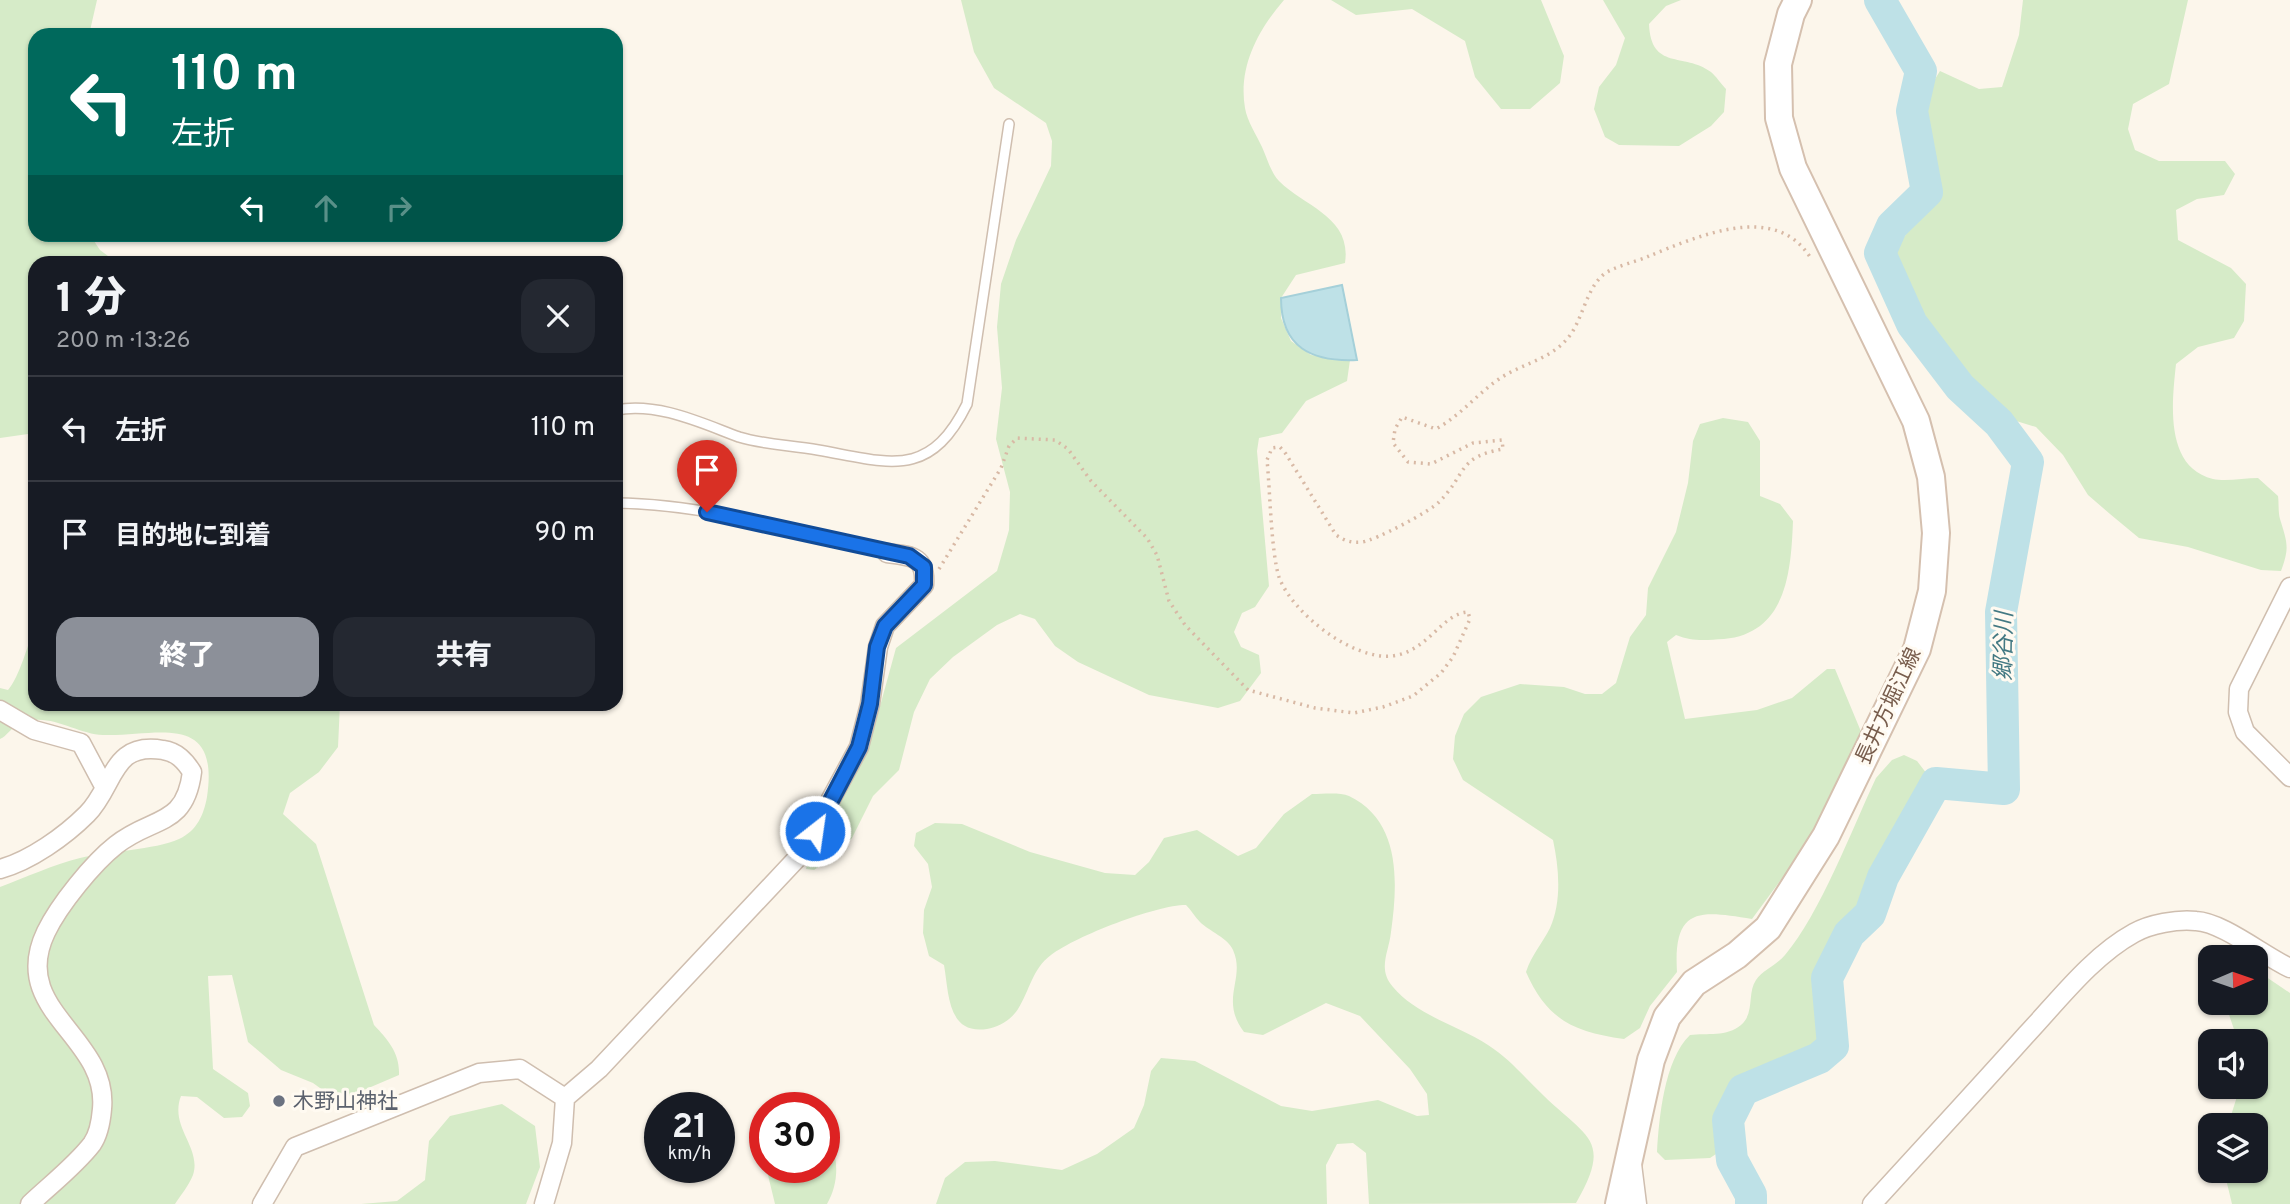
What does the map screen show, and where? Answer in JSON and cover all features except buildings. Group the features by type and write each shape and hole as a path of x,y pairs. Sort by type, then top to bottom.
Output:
{"main road":[{"name":"長井方堀江線","path":"1619,1204 1651,1060 1668,1017 1694,983 1737,955 1768,928 1826,836 1917,649 1931,591 1936,533 1931,477 1916,421 1793,168 1779,118 1778,64 1791,14 1798,0"}],"street":[{"path":"544,1204 562,1143 565,1098 599,1069 802,853 859,747 870,704 877,647 885,626 924,585 924,567 918,560 887,553"},
{"path":"2290,587 2239,689 2238,712 2245,732 2290,777"},
{"path":"0,710 34,730 81,743 105,788"},
{"path":"0,869 21,862 88,813 118,763 131,752 151,748 170,751 186,761 192,772 185,803 171,815 115,845 68,898 47,929 40,946 37,970 41,993 91,1059 103,1102 100,1127 92,1144 30,1204"},
{"path":"1872,1204 2058,1001 2106,953 2135,933 2161,924 2197,920 2221,928 2264,957 2290,968"},
{"path":"262,1204 295,1147 479,1073 520,1069 565,1098"},
{"path":"1630,1154 1637,1204"}],"lane":[{"path":"623,409 631,407 682,416 769,445 891,464 914,460 938,445 955,429 967,404 1009,124"},
{"path":"623,503 664,504 750,520 887,553"}],"path":[{"path":"925,576 939,570 948,559 1001,468 1009,446 1017,438 1055,440 1068,449 1091,481 1147,538 1157,555 1169,601 1180,617 1248,690 1315,708 1354,713 1403,700 1441,673 1453,657 1470,619 1468,612 1460,612 1447,621 1423,645 1392,656 1362,653 1326,633 1288,595 1279,575 1267,460 1272,448 1280,447 1286,454 1336,535 1347,542 1365,542 1438,503 1468,462 1482,453 1503,449 1502,440 1487,439 1431,464 1408,462 1393,443 1395,429 1402,417 1436,429 1453,420 1499,379 1553,353 1570,337 1581,309 1604,274 1717,231 1759,228 1780,230 1795,238 1815,265"}],"green space":[{"path":"0,0 97,0 91,28 28,28 28,242 95,242 108,256 28,256 28,434 0,438"},
{"path":"961,0 1284,0 1266,24 1252,50 1244,78 1245,108 1276,178 1324,215 1341,234 1345,247 1345,263 1296,275 1281,298 1281,318 1291,341 1311,355 1350,360 1347,381 1306,401 1282,433 1259,438 1257,451 1269,586 1255,607 1242,613 1234,632 1241,647 1259,655 1261,673 1240,701 1218,708 1149,695 1078,662 1055,646 1035,619 1020,614 997,625 953,657 930,679 914,712 899,770 873,796 852,838 840,852 814,870 806,869 811,849 868,750 896,648 997,571 1009,530 1010,492 996,439 1002,388 997,327 1001,284 1016,240 1051,166 1052,141 1046,123 994,88 974,52"},
{"path":"1331,0 1541,0 1564,56 1560,83 1530,109 1501,109 1475,77 1465,41 1412,9 1356,15"},
{"path":"1603,0 1681,0 1666,6 1649,24 1651,39 1662,55 1701,66 1713,74 1726,89 1724,112 1711,126 1679,146 1619,145 1605,137 1594,109 1599,87 1616,65 1625,38"},
{"path":"2023,0 2188,0 2169,84 2133,104 2128,129 2135,150 2159,161 2225,161 2235,174 2224,195 2197,199 2176,210 2178,240 2231,268 2246,284 2244,321 2234,338 2198,347 2176,364 2173,396 2175,431 2186,461 2197,472 2218,480 2258,478 2278,496 2279,516 2286,545 2281,571 2261,570 2188,547 2139,538 2088,495 2063,455 2036,427 2013,420 1970,381 1920,321 1906,294 1895,247 1915,224 1937,189 1926,123 1927,92 1940,71 1979,89 2002,87 2019,35"},
{"path":"1723,418 1748,422 1760,441 1760,496 1780,504 1793,521 1790,560 1781,596 1773,612 1761,625 1745,634 1724,639 1694,640 1676,635 1667,642 1685,719 1757,710 1792,698 1827,669 1835,669 1862,734 1816,832 1752,919 1717,914 1693,918 1685,924 1677,951 1677,972 1650,1006 1640,1028 1624,1039 1606,1036 1564,1021 1543,1002 1534,988 1526,972 1550,928 1558,896 1553,840 1463,780 1453,759 1455,736 1464,714 1481,697 1520,684 1564,687 1585,694 1602,694 1616,683 1630,637 1646,615 1648,588 1676,532 1688,483 1693,441 1700,424"},
{"path":"28,645 28,711 340,711 338,747 319,772 290,793 283,814 316,844 374,1025 395,1053 399,1075 338,1101 313,1083 281,1070 248,1042 232,975 208,976 213,1069 248,1093 250,1106 242,1117 224,1118 197,1097 181,1096 179,1117 195,1165 191,1179 175,1204 0,1204 0,887 80,858 157,846 179,839 199,821 207,797 208,769 204,751 194,740 179,734 92,734 60,723 38,720 16,726 0,739 0,688 8,690"},
{"path":"1904,755 1917,761 1927,774 1927,789 1880,877 1867,912 1847,932 1824,978 1830,1044 1800,1061 1755,1079 1742,1089 1732,1102 1725,1120 1719,1152 1710,1158 1665,1160 1657,1152 1661,1107 1669,1074 1681,1046 1690,1035 1730,1031 1745,1020 1750,1009 1753,985 1762,973 1785,955 1811,917 1876,778 1892,760"},
{"path":"1312,794 1349,796 1366,807 1387,837 1392,855 1395,893 1385,967 1393,987 1402,997 1426,1013 1496,1050 1583,1131 1590,1141 1593,1165 1576,1203 1369,1204 1366,1153 1353,1143 1337,1144 1326,1165 1327,1204 936,1204 945,1178 965,1162 995,1161 1062,1170 1097,1154 1134,1128 1144,1105 1151,1071 1161,1058 1195,1061 1281,1106 1312,1111 1378,1100 1417,1116 1429,1115 1427,1094 1410,1069 1360,1016 1326,1003 1263,1035 1244,1032 1234,1009 1237,970 1233,950 1227,942 1200,922 1186,905 1137,916 1063,947 1040,967 1012,1016 1000,1025 987,1029 974,1029 957,1019 949,999 944,965 929,956 923,933 924,910 932,887 928,864 914,846 916,833 935,823 962,824 1030,852 1105,873 1135,875 1149,862 1164,838 1197,830 1238,856 1256,848 1284,814"},
{"path":"2268,978 2290,993 2290,1204 2232,1204 2227,1183 2268,1183 2268,1113 2232,1113 2236,1099 2268,1099 2268,1029 2234,1029 2229,1015 2268,1015"},
{"path":"502,1104 535,1126 540,1167 526,1204 361,1204 397,1201 425,1180 429,1141 450,1116"},
{"path":"770,1183 835,1183 827,1204 775,1204"}],"water":[{"path":"1342,285 1357,360 1326,358 1302,348 1293,340 1282,315 1281,298"}],"waterway":[{"name":"郷谷川","path":"1751,1204 1751,1195 1732,1160 1728,1120 1743,1090 1819,1058 1833,1046 1827,978 1849,934 1870,914 1883,877 1936,783 2004,789 2001,612 2028,462 1999,423 1960,387 1912,324 1880,253 1892,226 1927,192 1912,111 1921,71 1880,0"}],"place":[{"name":"木野山神社","path":"279,1101"}],"route":[{"path":"707,512 909,556 924,567 924,585 885,626 877,647 870,704 859,747 815,831"}]}
